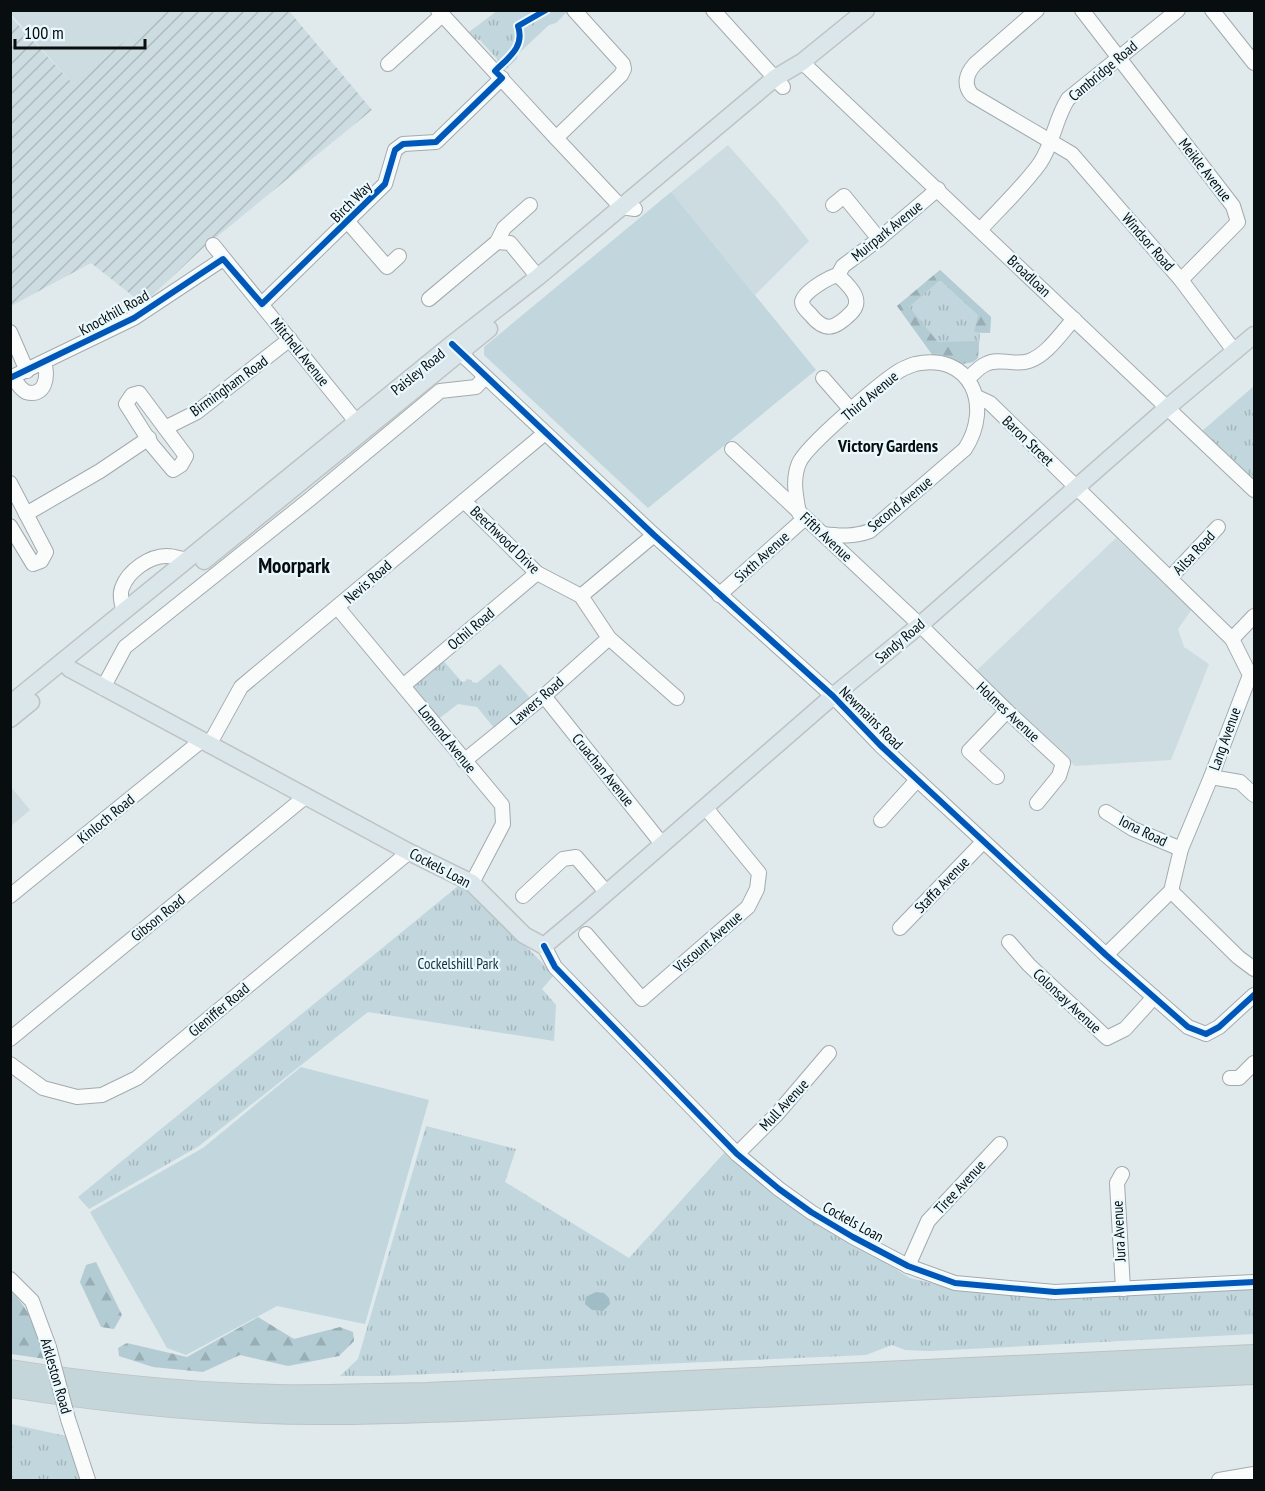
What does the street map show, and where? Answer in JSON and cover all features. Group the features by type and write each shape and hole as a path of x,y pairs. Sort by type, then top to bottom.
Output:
{"highway":[{"path":"10,1370 177,1390 276,1395 427,1393 1254,1354"},
{"path":"10,1387 170,1407 335,1414 472,1410 1254,1374"}],"main road":[{"name":"Paisley Road","path":"66,665 361,427 866,10"},
{"name":"Paisley Road","path":"456,349 538,277 628,208"},
{"name":"Sandy Road","path":"544,946 833,696 920,625 1168,407 1254,335"},
{"name":"Paisley Road","path":"66,665 124,612 187,560 361,427"},
{"name":"Cockels Loan","path":"66,665 103,688 205,743 471,883 524,935 544,946"},
{"path":"11,713 66,665"}],"street":[{"path":"556,138 621,75 624,69 623,64 574,10"},
{"name":"Windsor Road","path":"1037,10 975,64 967,75 967,90 1072,154 1181,280 1235,352"},
{"path":"1082,10 1118,58"},
{"name":"Cambridge Road","path":"980,230 1040,163 1052,141 1060,112 1068,99 1178,10"},
{"path":"1212,10 1254,63"},
{"path":"718,12 779,82"},
{"path":"388,64 440,13 556,138 628,208"},
{"name":"Meikle Avenue","path":"1118,58 1233,206 1238,222 1181,280"},
{"name":"Broadloan","path":"802,62 1254,490"},
{"name":"Birch Way","path":"262,304 385,184 395,150 403,144 436,142 502,78"},
{"name":"Muirpark Avenue","path":"838,274 843,266 938,189"},
{"path":"832,205 843,196 879,239"},
{"path":"429,299 497,242 504,228 530,205"},
{"path":"348,222 387,267 399,256"},
{"path":"497,242 510,243 538,277"},
{"name":"Mitchell Avenue","path":"213,244 361,427"},
{"name":"Knockhill Road","path":"44,363 48,372 42,389 27,392 12,378 134,318 223,259"},
{"path":"977,396 968,379 981,367 992,362 1016,363 1031,360 1043,352 1074,319"},
{"path":"10,332 27,371"},
{"name":"Birmingham Road","path":"18,518 100,471 164,428 197,412 290,339"},
{"name":"Newmains Road","path":"456,349 719,595 833,696 917,780 1106,956 1188,1027 1206,1034 1219,1027 1254,996"},
{"name":"Third Avenue","path":"802,515 794,484 801,458 808,449 892,375 909,366 925,363 943,364 968,379"},
{"name":"Paisley Road","path":"103,688 125,647 310,499 440,391 476,387 485,377"},
{"path":"823,378 851,410"},
{"path":"139,393 164,428 186,456 181,465 172,470 126,404 132,395 139,393"},
{"name":"Baron Street","path":"977,396 990,403 1077,488"},
{"name":"Second Avenue","path":"823,534 840,537 870,531 965,448 978,421 977,396"},
{"name":"Nevis Road","path":"205,743 241,687 545,434"},
{"name":"Fifth Avenue","path":"732,448 920,625"},
{"path":"10,483 18,518"},
{"name":"Lang Avenue","path":"1077,488 1232,639 1250,675 1181,849 1171,891"},
{"name":"Beechwood Drive","path":"464,501 537,573 580,596 609,638 677,698"},
{"name":"Sixth Avenue","path":"719,595 802,515"},
{"name":"Ailsa Road","path":"1170,578 1218,527"},
{"path":"580,596 654,535"},
{"path":"124,612 120,595 122,587 143,563 166,556 187,560"},
{"name":"Ochil Road","path":"404,685 537,573"},
{"name":"Lomond Avenue","path":"338,608 502,805 503,824 471,883"},
{"path":"1232,639 1254,616"},
{"name":"Holmes Avenue","path":"920,625 1063,763 1059,776 1037,803"},
{"name":"Lawers Road","path":"465,762 609,638"},
{"name":"Cruachan Avenue","path":"544,696 662,844"},
{"path":"997,777 969,751 1007,711"},
{"name":"Kinloch Road","path":"10,896 205,743"},
{"path":"1211,777 1240,782 1254,795"},
{"path":"881,820 917,780"},
{"name":"Gibson Road","path":"10,1039 305,796"},
{"name":"Viscount Avenue","path":"586,934 642,999 748,907 757,889 759,873 705,807"},
{"name":"Iona Road","path":"1106,812 1133,829 1181,849"},
{"name":"Staffa Avenue","path":"900,928 983,842"},
{"name":"Gleniffer Road","path":"10,1064 42,1088 77,1097 102,1095 137,1078 409,852"},
{"path":"523,896 563,859 576,856 607,893"},
{"path":"1106,956 1171,891 1238,957 1254,969"},
{"name":"Colonsay Avenue","path":"1009,942 1029,965 1107,1038 1125,1029 1154,997"},
{"name":"Cockels Loan","path":"544,946 555,967 737,1154 779,1189 812,1212 908,1266 955,1283 1055,1292 1254,1282"},
{"name":"Mull Avenue","path":"737,1154 777,1114 829,1053"},
{"path":"1230,1078 1239,1078 1254,1063"},
{"name":"Tiree Avenue","path":"908,1266 928,1221 1000,1144"},
{"name":"Jura Avenue","path":"1122,1174 1117,1183 1123,1289"},
{"name":"Arkleston Road","path":"10,1279 32,1301 49,1347 68,1419 88,1480"},
{"path":"1219,1480 1254,1474"}],"shaded area":[{"path":"10,11 163,11 72,83"},
{"path":"163,11 289,11 372,110 203,248 143,304 91,263 11,306 10,16 72,83"},
{"path":"728,145 809,241 755,295 671,192"},
{"path":"1116,538 1192,609 1178,629 1184,647 1209,664 1171,760 1075,766 974,673"},
{"path":"10,786 30,810 11,826 10,826"},
{"path":"596,1292 604,1293 609,1298 610,1304 603,1311 592,1310 585,1304 586,1297"}],"green space":[{"path":"566,10 567,12 556,23 549,25 518,54 517,59 504,71 497,63 497,59 480,40 475,39 469,32 497,11"},
{"path":"671,192 816,370 648,508 484,355 484,347"},
{"path":"940,270 991,317 990,333 980,333 978,358 973,362 962,364 934,357 897,306"},
{"path":"940,270 991,317 990,333 974,332 978,315 940,280 909,307 938,342 979,341 978,358 973,362 962,364 934,357 897,306"},
{"path":"1254,386 1254,484 1201,432"},
{"path":"441,658 462,682 466,679 477,683 500,664 530,698 495,729 477,707 458,704 437,720 414,695 415,679"},
{"name":"Cockelshill Park","path":"463,882 554,975 542,989 556,1005 554,1041 368,1012 199,1146 89,1209 78,1197"},
{"path":"301,1067 429,1100 365,1324 277,1306 186,1355 167,1348 90,1212 203,1148"},
{"path":"426,1126 516,1149 505,1182 629,1258 725,1152 773,1193 910,1278 956,1289 1040,1298 1254,1287 1254,1334 930,1351 905,1350 892,1345 866,1355 340,1376 358,1359"},
{"path":"96,1262 122,1315 114,1329 101,1327 80,1282 86,1265"},
{"path":"10,1291 29,1314 46,1359 11,1354"},
{"path":"258,1317 294,1339 340,1327 353,1332 354,1341 339,1356 288,1366 240,1355 203,1372 153,1367 119,1356 118,1348 127,1343 187,1357"},
{"path":"11,1424 66,1436 81,1480 11,1480"}],"cycle path":[{"path":"10,378 134,318 223,259 262,304 385,184 395,150 403,144 436,142 502,78 495,71 517,46 520,33 518,26 546,10"},
{"path":"452,344 654,535 833,696 880,745 1106,955 1188,1027 1206,1034 1219,1027 1254,995"},
{"path":"544,946 555,967 737,1154 811,1212 908,1266 955,1283 1055,1292 1254,1282"}],"district":[{"name":"Victory Gardens","path":"888,446"},
{"name":"Moorpark","path":"294,566"}]}
